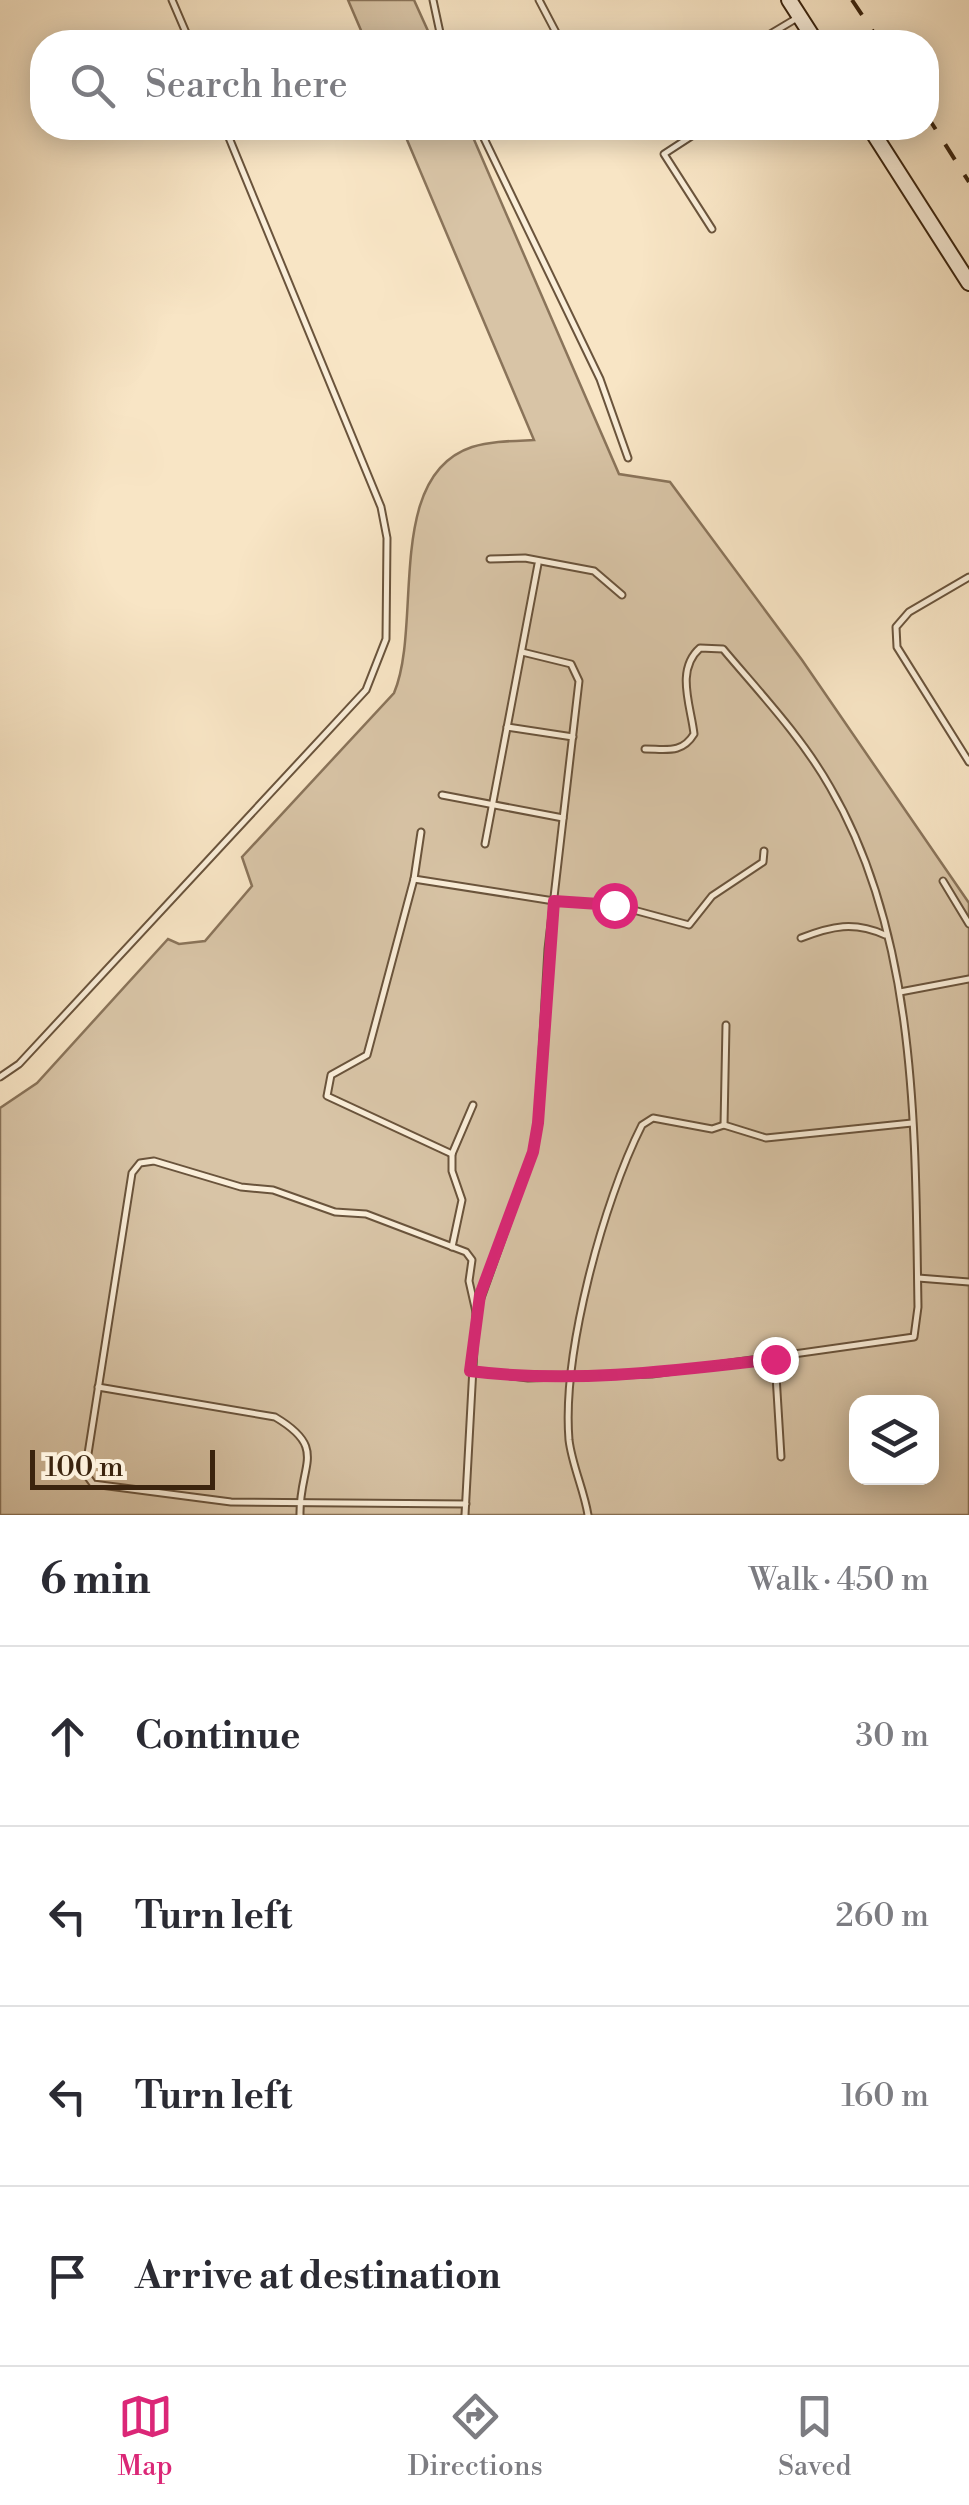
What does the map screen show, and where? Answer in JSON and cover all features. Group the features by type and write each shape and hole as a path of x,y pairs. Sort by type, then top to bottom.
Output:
{"street":[{"path":"790,0 809,30"},
{"path":"878,140 969,284"}],"lane":[{"path":"172,0 185,30"},
{"path":"433,0 439,30"},
{"path":"540,0 555,30"},
{"path":"777,30 800,16"},
{"path":"0,1077 54,1026 366,690 386,639 387,538 380,507 230,140"},
{"path":"485,140 600,379 628,458"},
{"path":"686,140 664,154 712,229"},
{"path":"490,559 525,558 538,564 594,571 622,596"},
{"path":"485,844 538,564"},
{"path":"969,577 909,612 896,628 897,647 969,762"},
{"path":"470,1371 528,1378 652,1374 914,1337 918,1278 912,1123 900,992 854,839 832,790 797,735 723,649 700,648 688,663 686,701 694,734 688,744 680,750 645,749"},
{"path":"465,1515 476,1312 533,1152 554,901 573,736 577,671 571,664 522,652"},
{"path":"507,727 573,736"},
{"path":"442,796 564,818"},
{"path":"421,832 414,879 368,1055 331,1075 327,1096 452,1154"},
{"path":"414,879 554,901 614,905 689,925 712,896 763,862 764,851"},
{"path":"943,881 969,924"},
{"path":"801,938 829,927 861,924 885,936"},
{"path":"900,992 969,979"},
{"path":"724,1125 726,1025"},
{"path":"452,1247 462,1200 452,1171 452,1154 474,1105"},
{"path":"588,1515 570,1443 570,1377 608,1200 642,1125 653,1118 712,1129 724,1125 766,1138 912,1123"},
{"path":"466,1504 300,1504 185,1498 88,1481 98,1387 132,1173 140,1163 154,1161 241,1187 273,1190 335,1212 366,1214 452,1247 472,1260 468,1281 476,1312"},
{"path":"918,1278 969,1282"},
{"path":"775,1359 781,1457"},
{"path":"98,1387 275,1417 284,1422 305,1436 308,1448 300,1515"}],"shaded area":[{"path":"348,0 414,0 428,30 361,30"},
{"path":"407,140 474,140 619,474 670,482 802,660 969,903 969,1515 0,1515 0,1108 37,1083 168,939 179,944 205,941 252,886 242,857 394,693 402,664 416,520 427,488 445,463 472,447 534,440"}],"railway":[{"path":"852,0 872,30"},
{"path":"939,135 969,182"}],"route":[{"path":"614,905 554,901 533,1152 480,1295 470,1371 528,1378 652,1374 775,1359"}]}
